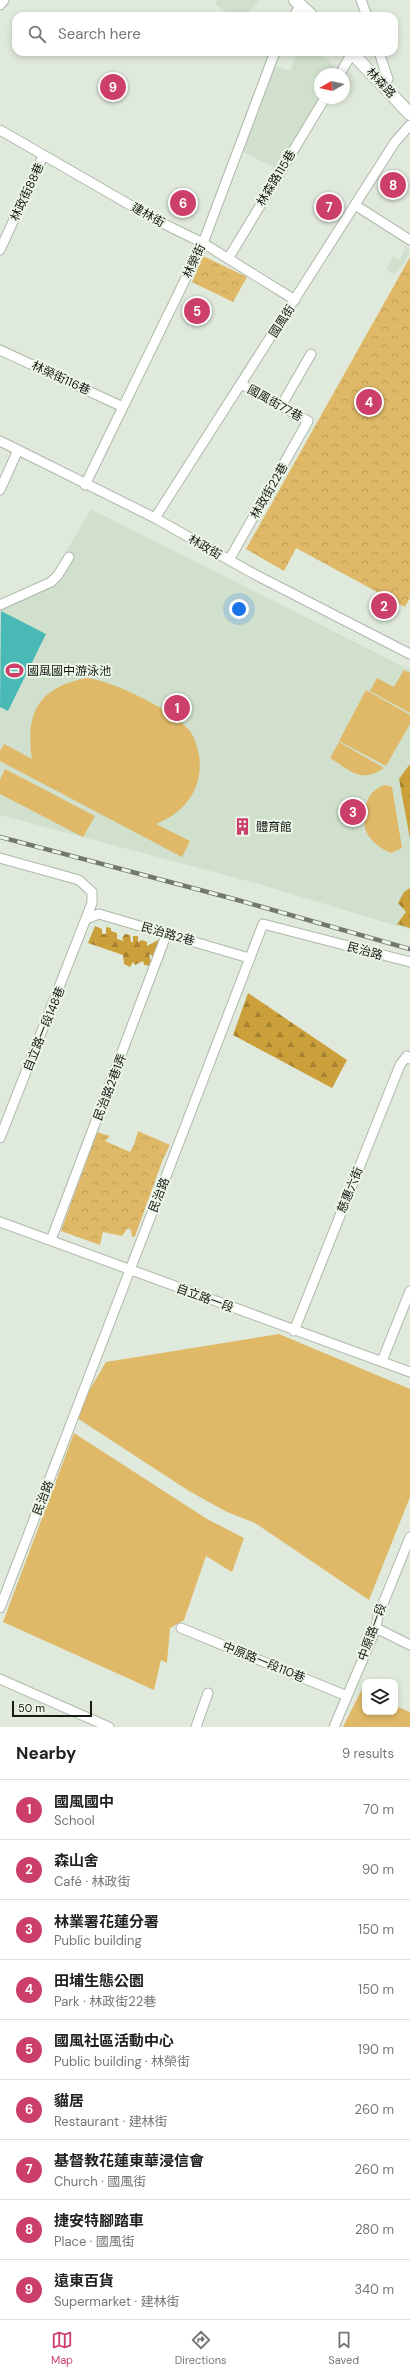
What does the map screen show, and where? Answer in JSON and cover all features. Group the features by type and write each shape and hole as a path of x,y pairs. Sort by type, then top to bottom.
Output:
{"street":[{"path":"0,5 4,0"},
{"path":"361,0 365,12"},
{"path":"296,7 305,12"},
{"name":"林榮街","path":"85,485 203,243 273,56"},
{"path":"343,68 350,56"},
{"name":"林森路","path":"356,56 410,114"},
{"path":"380,56 388,79 384,87"},
{"name":"林森路115巷","path":"228,259 321,104"},
{"name":"國風街","path":"155,518 295,300 394,142 410,125"},
{"name":"建林街","path":"0,130 156,220 203,243 295,300"},
{"name":"林政街88巷","path":"0,250 43,156"},
{"path":"354,205 410,240"},
{"name":"林榮街116巷","path":"0,350 123,407"},
{"path":"280,406 311,354"},
{"name":"國風街77巷","path":"241,384 308,421"},
{"name":"林政街22巷","path":"229,560 308,421"},
{"name":"林政街","path":"0,441 85,485 155,518 229,560 410,654"},
{"path":"0,490 18,450"},
{"path":"0,605 51,582 58,575 69,557"},
{"name":"自立路一段148巷","path":"0,858 79,880 92,892 92,904 0,1138"},
{"name":"民治路2巷","path":"86,919 99,914 249,958"},
{"name":"民治路","path":"0,1608 263,924 410,962"},
{"name":"民治路2巷1弄","path":"51,1240 167,933"},
{"name":"慈惠六街","path":"294,1331 400,1065 406,1056 410,1059"},
{"name":"自立路一段","path":"0,1222 294,1331 382,1360 410,1372"},
{"path":"382,1360 410,1291"},
{"name":"中原路一段","path":"334,1727 376,1628 378,1616 410,1536"},
{"name":"中原路一段110巷","path":"181,1628 347,1696"},
{"path":"376,1628 410,1645"},
{"path":"0,1679 109,1727"},
{"path":"196,1727 208,1693"}],"shaded area":[{"path":"217,0 259,0 249,12 226,12 216,4"},
{"path":"296,56 324,56 335,68 314,68 314,104 316,104 277,169 239,150 275,66 290,71"},
{"path":"404,246 410,250 404,264 393,275 387,269 392,257 399,260 404,251"},
{"path":"91,509 410,670 410,930 259,884 0,815 0,604 44,589"}],"green space":[{"path":"203,256 247,277 233,302 192,282"},
{"path":"410,257 410,598 405,607 296,548 284,571 246,549"},
{"path":"404,670 410,673 410,713 370,691 377,678 394,687"},
{"path":"86,678 111,684 156,705 181,722 193,736 199,755 200,767 195,788 184,806 176,813 156,824 190,841 182,857 0,761 0,751 4,744 32,759 30,743 31,728 33,716 38,705 56,688 70,682"},
{"path":"366,690 410,715 410,724 386,766 339,741"},
{"path":"339,742 384,768 369,775 356,774 350,771 330,758"},
{"path":"410,764 410,839 399,779"},
{"path":"5,769 95,816 83,837 0,794 0,780"},
{"path":"386,785 392,787 402,848 391,853 373,841 368,835 364,824 365,810 370,796 379,787"},
{"path":"410,888 410,928 397,924 406,912 398,903 404,892"},
{"path":"95,926 102,929 102,934 106,934 106,927 111,928 111,931 117,933 117,939 124,941 122,938 125,934 130,935 131,942 133,942 133,936 138,936 138,942 142,940 147,942 147,946 160,939 156,958 149,954 152,966 144,965 143,961 135,965 133,962 130,967 124,964 123,955 88,943"},
{"path":"248,993 347,1060 332,1088 233,1035"},
{"path":"138,1131 170,1145 163,1159 135,1236 132,1237 131,1230 128,1228 122,1236 103,1232 100,1245 61,1231 97,1132 110,1136 105,1141 130,1152 134,1145"},
{"path":"279,1334 410,1389 410,1497 369,1600 255,1523 227,1512 189,1491 74,1416 106,1362"},
{"path":"74,1433 207,1519 244,1538 232,1572 206,1556 184,1620 170,1628 167,1663 161,1660 154,1690 3,1622"},
{"path":"361,1691 362,1715 398,1715 398,1707 410,1712 410,1727 343,1727"}],"water":[{"name":"國風國中游泳池","path":"1,611 46,634 8,711 0,707"}],"railway":[{"path":"0,837 234,899 410,949"}],"place":[{"name":"遠東百貨","path":"113,87"},
{"name":"捷安特腳踏車","path":"393,185"},
{"name":"貓居","path":"183,203"},
{"name":"基督教花蓮東華浸信會","path":"329,207"},
{"name":"國風社區活動中心","path":"197,311"},
{"name":"田埔生態公園","path":"369,402"},
{"name":"森山舍","path":"384,606"},
{"name":"國風國中游泳池","path":"14,671"},
{"name":"國風國中","path":"177,708"},
{"name":"林業署花蓮分署","path":"353,812"},
{"name":"體育館","path":"243,827"}]}
